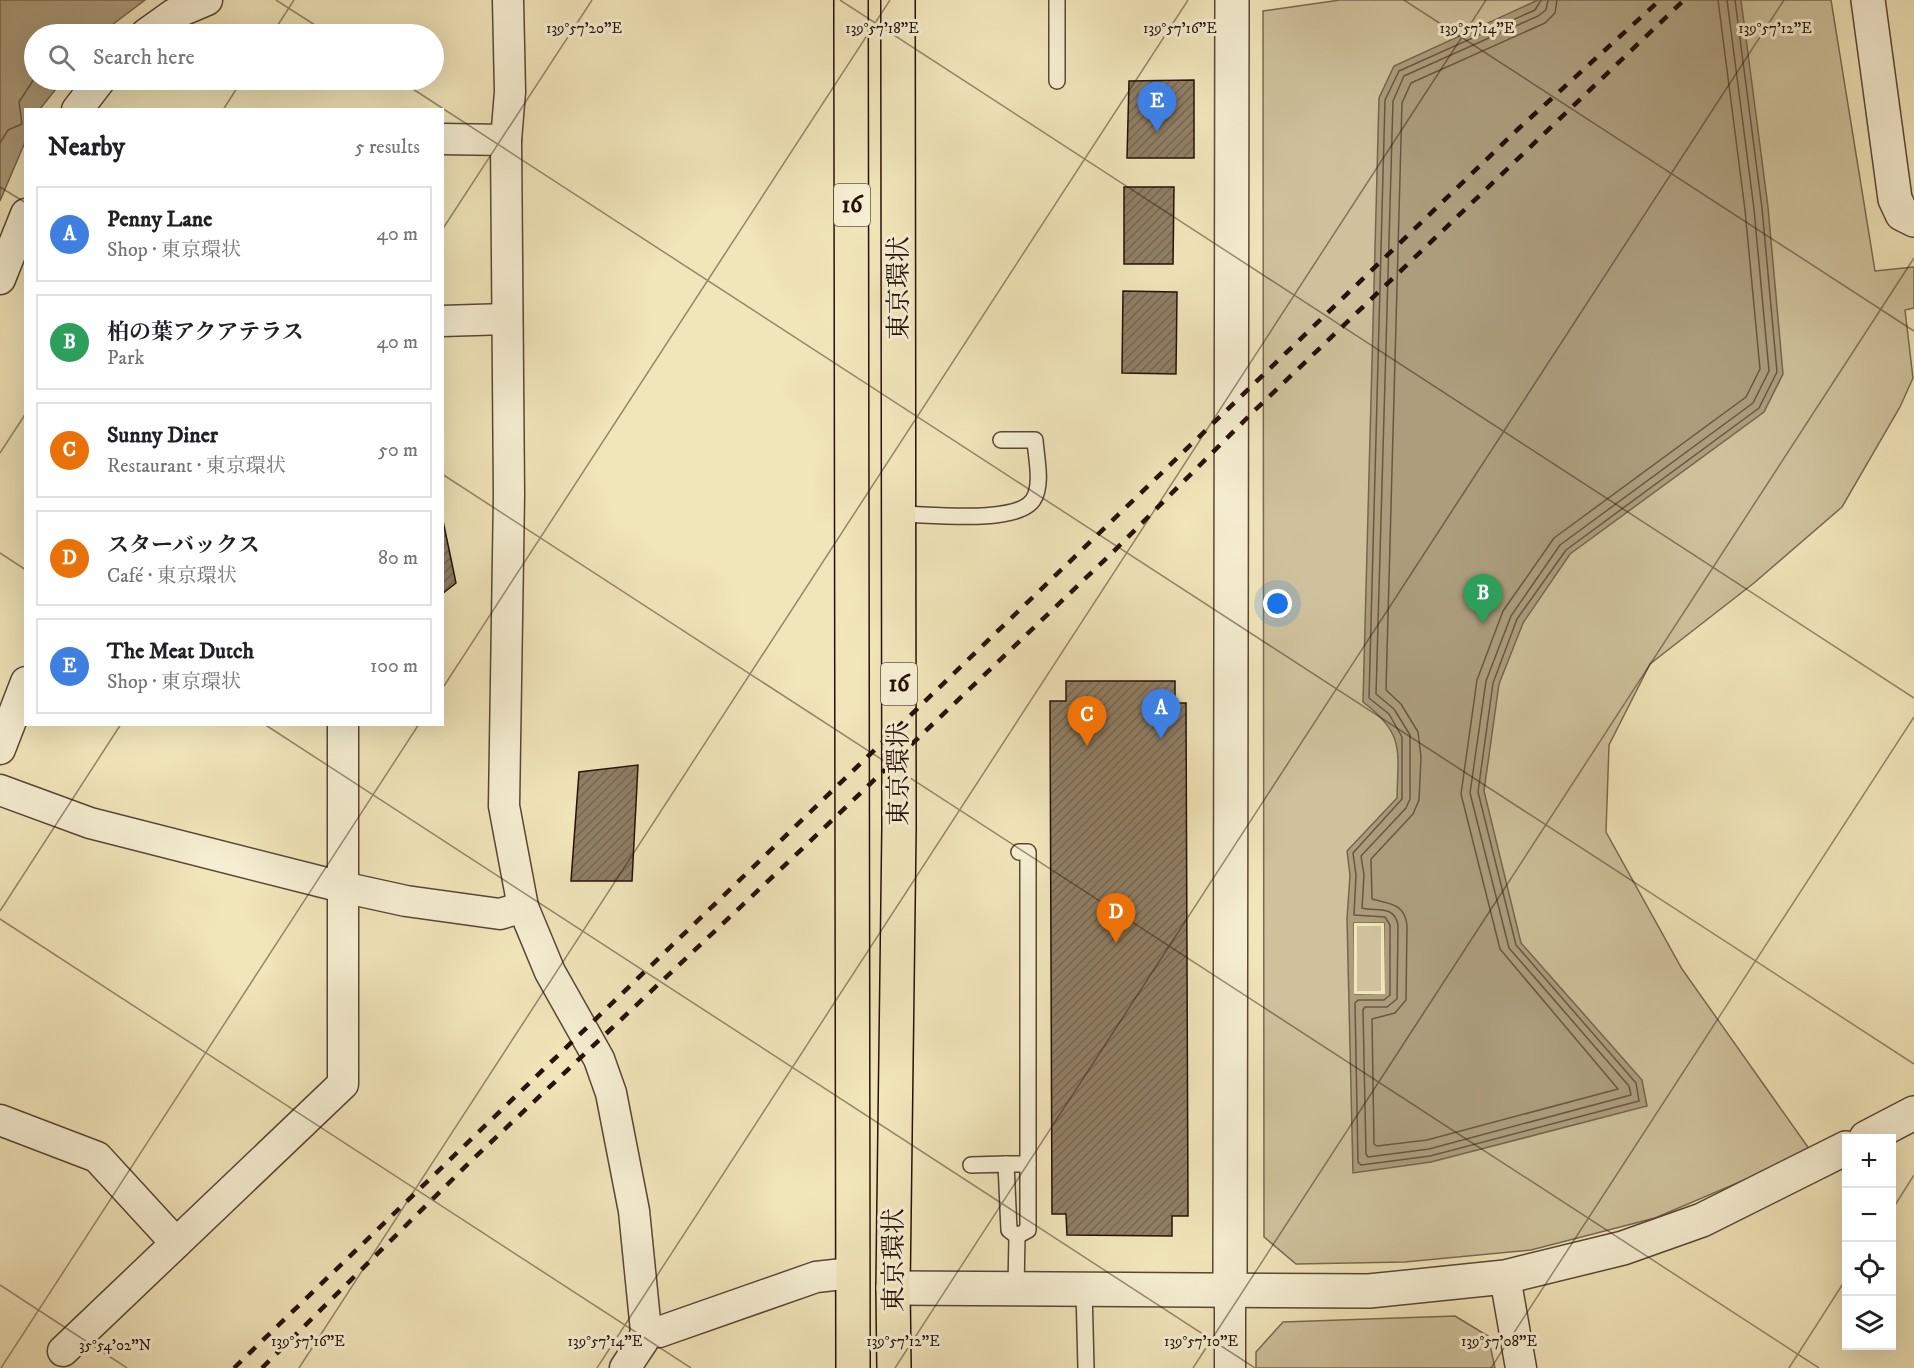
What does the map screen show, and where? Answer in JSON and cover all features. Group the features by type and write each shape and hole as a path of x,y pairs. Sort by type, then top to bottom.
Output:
{"highway":[{"name":"東京環状","path":"851,0 853,1368"},
{"name":"東京環状","path":"894,1368 899,828 898,0"}],"street":[{"path":"160,24 174,14 207,0"},
{"path":"508,0 510,92 506,140 508,495 504,806 523,907 550,972 599,1059 611,1093 634,1211 646,1331 643,1341 625,1368"},
{"path":"1230,1368 1232,0"},
{"path":"1868,0 1895,199 1902,214 1914,220"},
{"path":"79,108 92,90"},
{"path":"444,139 506,140"},
{"path":"0,279 24,219"},
{"path":"444,321 507,319"},
{"path":"0,749 24,687"},
{"path":"63,1351 343,1084 343,726"},
{"path":"0,790 90,824 342,887 405,901 500,914 523,907"},
{"path":"1874,1134 1914,1113"},
{"path":"0,1120 97,1157 176,1243"},
{"path":"893,1288 1370,1291 1505,1277 1623,1248 1702,1220 1842,1150"},
{"path":"646,1331 659,1332 816,1277 852,1274"},
{"path":"1505,1277 1521,1368"}],"lane":[{"path":"1057,0 1057,81"},
{"path":"899,514 1003,515 1022,510 1033,500 1038,488 1035,440 1001,440"},
{"path":"1017,1236 1028,1230 1028,852 1019,852"},
{"path":"1006,1164 1009,1230 1017,1236"},
{"path":"971,1165 1028,1164"},
{"path":"1016,1289 1017,1236"},
{"path":"1084,1290 1086,1368"}],"shaded area":[{"path":"1340,0 1831,0 1875,271 1914,267 1914,308 1905,310 1913,378 1900,407 1842,507 1754,583 1650,664 1609,745 1606,832 1682,969 1810,1150 1655,1218 1531,1250 1405,1262 1296,1264 1264,1237 1263,11"},
{"path":"1455,1316 1488,1336 1495,1368 1256,1368 1256,1352 1283,1322"}],"water":[{"path":"0,0 145,0 113,24 24,24 24,90 55,90 41,108 24,108 24,144 0,201"},
{"path":"1538,0 1741,0 1768,207 1783,374 1764,412 1570,554 1523,623 1499,684 1484,791 1521,943 1642,1080 1647,1106 1431,1162 1353,1173 1347,919 1350,875 1347,851 1397,798 1396,744 1386,724 1363,702 1379,98 1394,66","holes":["1354,923 1384,923 1384,993 1355,994"]}],"pier":[{"path":"1354,923 1384,923 1385,994 1354,994","holes":["1357,926 1381,926 1381,991 1357,991"]}],"building":[{"path":"1194,80 1194,158 1127,158 1129,81"},
{"path":"1124,187 1174,187 1173,264 1124,264"},
{"path":"1123,291 1177,292 1176,374 1122,373"},
{"path":"444,526 456,583 444,592"},
{"path":"1066,681 1175,681 1175,703 1186,703 1188,1216 1172,1216 1172,1236 1067,1235 1066,1214 1052,1214 1050,701 1066,701"},
{"path":"638,765 632,881 571,881 579,772"}],"railway":[{"path":"234,1368 1517,130 1660,0"},
{"path":"262,1368 472,1160 1113,552 1253,412 1684,0"}],"place":[{"name":"The Meat Dutch","path":"1157,132"},
{"name":"柏の葉アクアテラス","path":"1483,624"},
{"name":"Penny Lane","path":"1161,739"},
{"name":"Sunny Diner","path":"1087,746"},
{"name":"スターバックス","path":"1116,943"}]}
